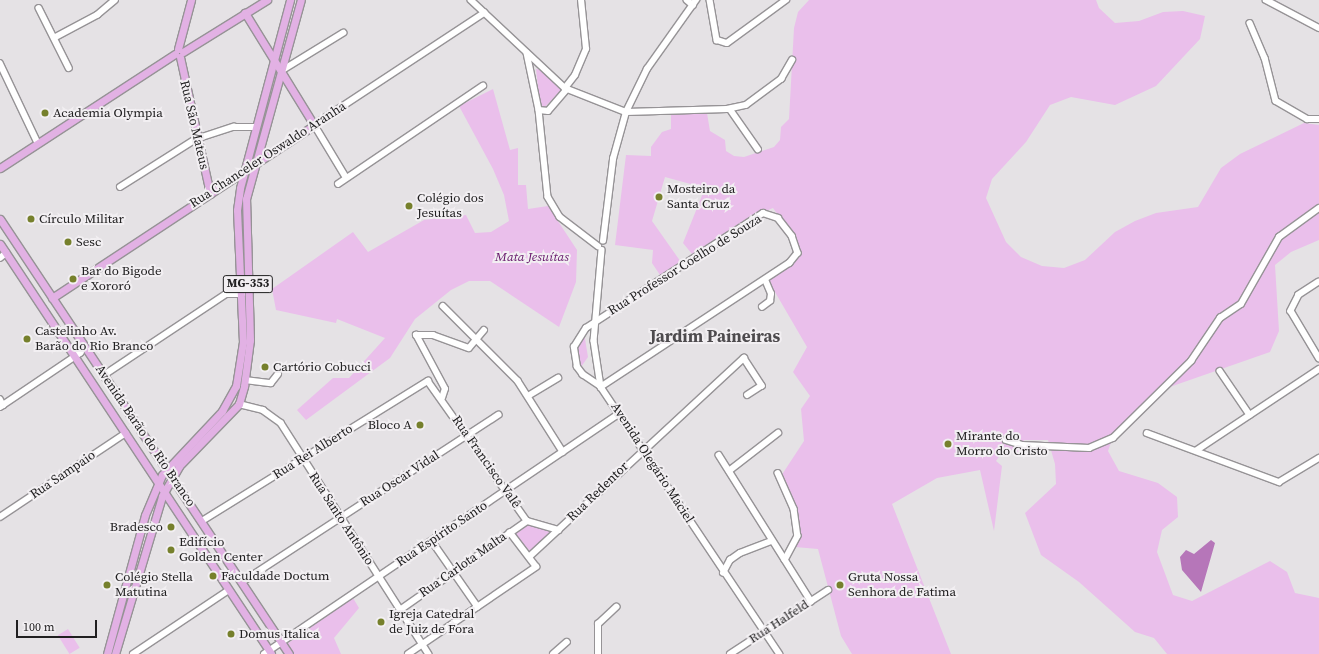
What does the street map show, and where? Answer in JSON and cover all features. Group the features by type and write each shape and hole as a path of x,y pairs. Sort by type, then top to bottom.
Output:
{"main road":[{"name":"Rua São Mateus","path":"191,0 179,53 180,65 210,194"},
{"path":"0,168 170,61 179,53 267,0"},
{"name":"MG-353","path":"107,654 144,515 159,483 167,467 227,405 236,386 241,358 242,294 238,210 244,171 290,0"},
{"name":"MG-353","path":"173,476 239,404 245,380 250,340 245,214 253,165 300,0"},
{"path":"245,13 314,125"},
{"path":"274,59 284,57"},
{"path":"170,61 180,65"},
{"name":"Rua Chanceler Oswaldo Aranha","path":"52,298 314,125"},
{"name":"Avenida Barão do Rio Branco","path":"0,219 84,346 173,476 289,654"},
{"name":"Avenida Barão do Rio Branco","path":"0,244 3,255 75,357 165,491 268,653"},
{"path":"239,404 236,398 241,358"},
{"path":"115,654 159,504 173,476"},
{"path":"159,504 170,500"}],"street":[{"path":"54,38 97,15 115,0"},
{"path":"471,0 566,89 626,112 730,109 746,105 781,79 792,60"},
{"path":"539,110 548,111 566,89 575,75 586,49 582,0"},
{"path":"527,53 539,110 551,204 560,217 600,248 603,241 613,159 626,112 642,76 696,2 687,0"},
{"path":"710,0 718,40 727,43 786,0"},
{"path":"1266,0 1319,28"},
{"path":"39,8 69,68"},
{"name":"Rua Chanceler Oswaldo Aranha","path":"314,125 484,13"},
{"path":"1250,23 1265,58 1276,102 1307,119 1319,119"},
{"path":"281,71 295,64 343,33"},
{"path":"284,57 295,64"},
{"path":"0,63 38,143"},
{"path":"531,72 541,67"},
{"path":"338,184 483,86"},
{"path":"730,109 758,149"},
{"path":"314,125 346,178"},
{"path":"120,188 196,139 234,127 256,127"},
{"path":"1006,440 1022,445 1089,448 1113,438 1191,361 1220,318 1241,304 1280,237 1319,208"},
{"name":"Rua Professor Coelho de Souza","path":"596,322 763,213 778,218 792,236 798,253 777,273 765,280"},
{"name":"Avenida Olegário Maciel","path":"600,248 595,357 601,387 723,573 780,654"},
{"path":"596,322 578,337 574,357 582,374 601,387 765,280 771,294 770,301 762,307"},
{"path":"1319,282 1299,295 1291,311 1319,358"},
{"path":"104,375 226,294 242,294"},
{"path":"443,306 480,340 528,396 563,452"},
{"path":"442,398 445,389 416,335 433,335 462,348 469,348 480,340 484,330"},
{"path":"0,399 2,406 75,357 84,346"},
{"name":"Rua Redentor","path":"529,557 744,358 762,386 748,395"},
{"path":"1196,450 1319,369"},
{"path":"1220,371 1250,415"},
{"path":"245,380 271,383 278,374"},
{"path":"528,396 558,378"},
{"name":"Rua Francisco Valê","path":"424,382 433,384 527,521 559,530"},
{"name":"Rua Rei Alberto","path":"202,521 424,382"},
{"name":"Rua Santo Antônio","path":"239,404 273,416 302,458 429,654"},
{"name":"Rua Espírito Santo","path":"268,653 619,414"},
{"name":"Rua Oscar Vidal","path":"242,582 498,415"},
{"path":"729,471 778,432"},
{"name":"Rua Sampaio","path":"0,517 126,433"},
{"path":"1147,433 1279,482 1319,458"},
{"path":"719,455 771,541 811,601"},
{"path":"778,473 794,509 798,536 785,560"},
{"name":"Rua Carlota Malta","path":"400,610 527,521"},
{"path":"408,654 536,567 510,533"},
{"path":"432,541 478,607"},
{"path":"723,573 730,560 740,553 771,541"},
{"path":"133,654 229,590"},
{"name":"Rua Halfeld","path":"730,654 828,590"},
{"path":"598,654 598,624 616,607"},
{"path":"553,654 567,642"}],"green space":[{"path":"809,0 1096,0 1099,8 1115,23 1139,21 1163,12 1183,11 1205,16 1200,39 1156,86 1115,105 1071,97 1050,105 1026,142 992,179 986,198 1006,242 1021,257 1042,266 1064,268 1085,260 1115,232 1135,221 1156,213 1198,207 1221,168 1240,154 1304,123 1319,125 1319,240 1291,252 1275,265 1279,331 1270,352 1164,389 1115,431 1108,451 1119,471 1158,483 1177,497 1178,517 1162,530 1157,552 1173,595 1192,601 1270,561 1287,572 1295,593 1319,598 1319,654 1167,654 1154,638 1135,632 1079,582 1041,555 1025,513 1056,484 1055,464 1048,440 1024,440 1020,453 1005,448 996,461 1002,466 994,531 980,470 937,478 892,504 951,654 852,654 841,636 818,549 795,547 798,515 781,476 804,441 801,409 810,396 793,372 807,347 768,280 799,257 794,237 773,208 748,218 692,254 683,243 705,188 665,177 652,221 683,265 662,278 652,263 653,250 615,245 626,155 651,156 651,147 662,132 671,129 671,114 707,113 710,131 725,140 726,151 734,156 744,157 774,147 780,140 781,127 789,119 794,28 798,12"},
{"path":"536,69 542,70 562,89 544,108 540,105"},
{"name":"Mata Jesuítas","path":"493,89 510,150 518,148 518,185 526,185 528,209 548,206 577,250 576,282 559,327 490,281 469,281 451,290 415,319 390,358 306,420 297,410 333,378 349,378 385,338 337,319 336,323 276,310 272,289 353,232 368,252 424,220 466,215 475,233 491,232 509,221 504,195 493,169 459,106"},
{"path":"584,333 588,357 581,367 576,354"},
{"path":"526,525 532,525 555,531 530,551 514,534"},
{"path":"353,598 359,608 334,638 341,654 294,654 287,644"},
{"path":"68,629 80,648 69,654 58,635"}],"shaded area":[{"path":"1211,540 1215,543 1201,592 1182,570 1180,557 1186,550 1194,554"}],"place":[{"name":"Academia Olympia","path":"45,113"},
{"name":"Mosteiro da Santa Cruz","path":"659,197"},
{"name":"Colégio dos Jesuítas","path":"409,206"},
{"name":"Círculo Militar","path":"31,219"},
{"name":"Sesc","path":"68,242"},
{"name":"Bar do Bigode e Xororó","path":"73,279"},
{"name":"Castelinho Av. Barão do Rio Branco","path":"27,339"},
{"name":"Cartório Cobucci","path":"265,367"},
{"name":"Bloco A","path":"420,425"},
{"name":"Mirante do Morro do Cristo","path":"948,444"},
{"name":"Bradesco","path":"171,527"},
{"name":"Edifício Golden Center","path":"171,550"},
{"name":"Faculdade Doctum","path":"213,576"},
{"name":"Colégio Stella Matutina","path":"107,585"},
{"name":"Gruta Nossa Senhora de Fatima","path":"840,585"},
{"name":"Igreja Catedral de Juiz de Fora","path":"381,622"},
{"name":"Domus Italica","path":"231,634"}],"district":[{"name":"Jardim Paineiras","path":"715,337"}]}
